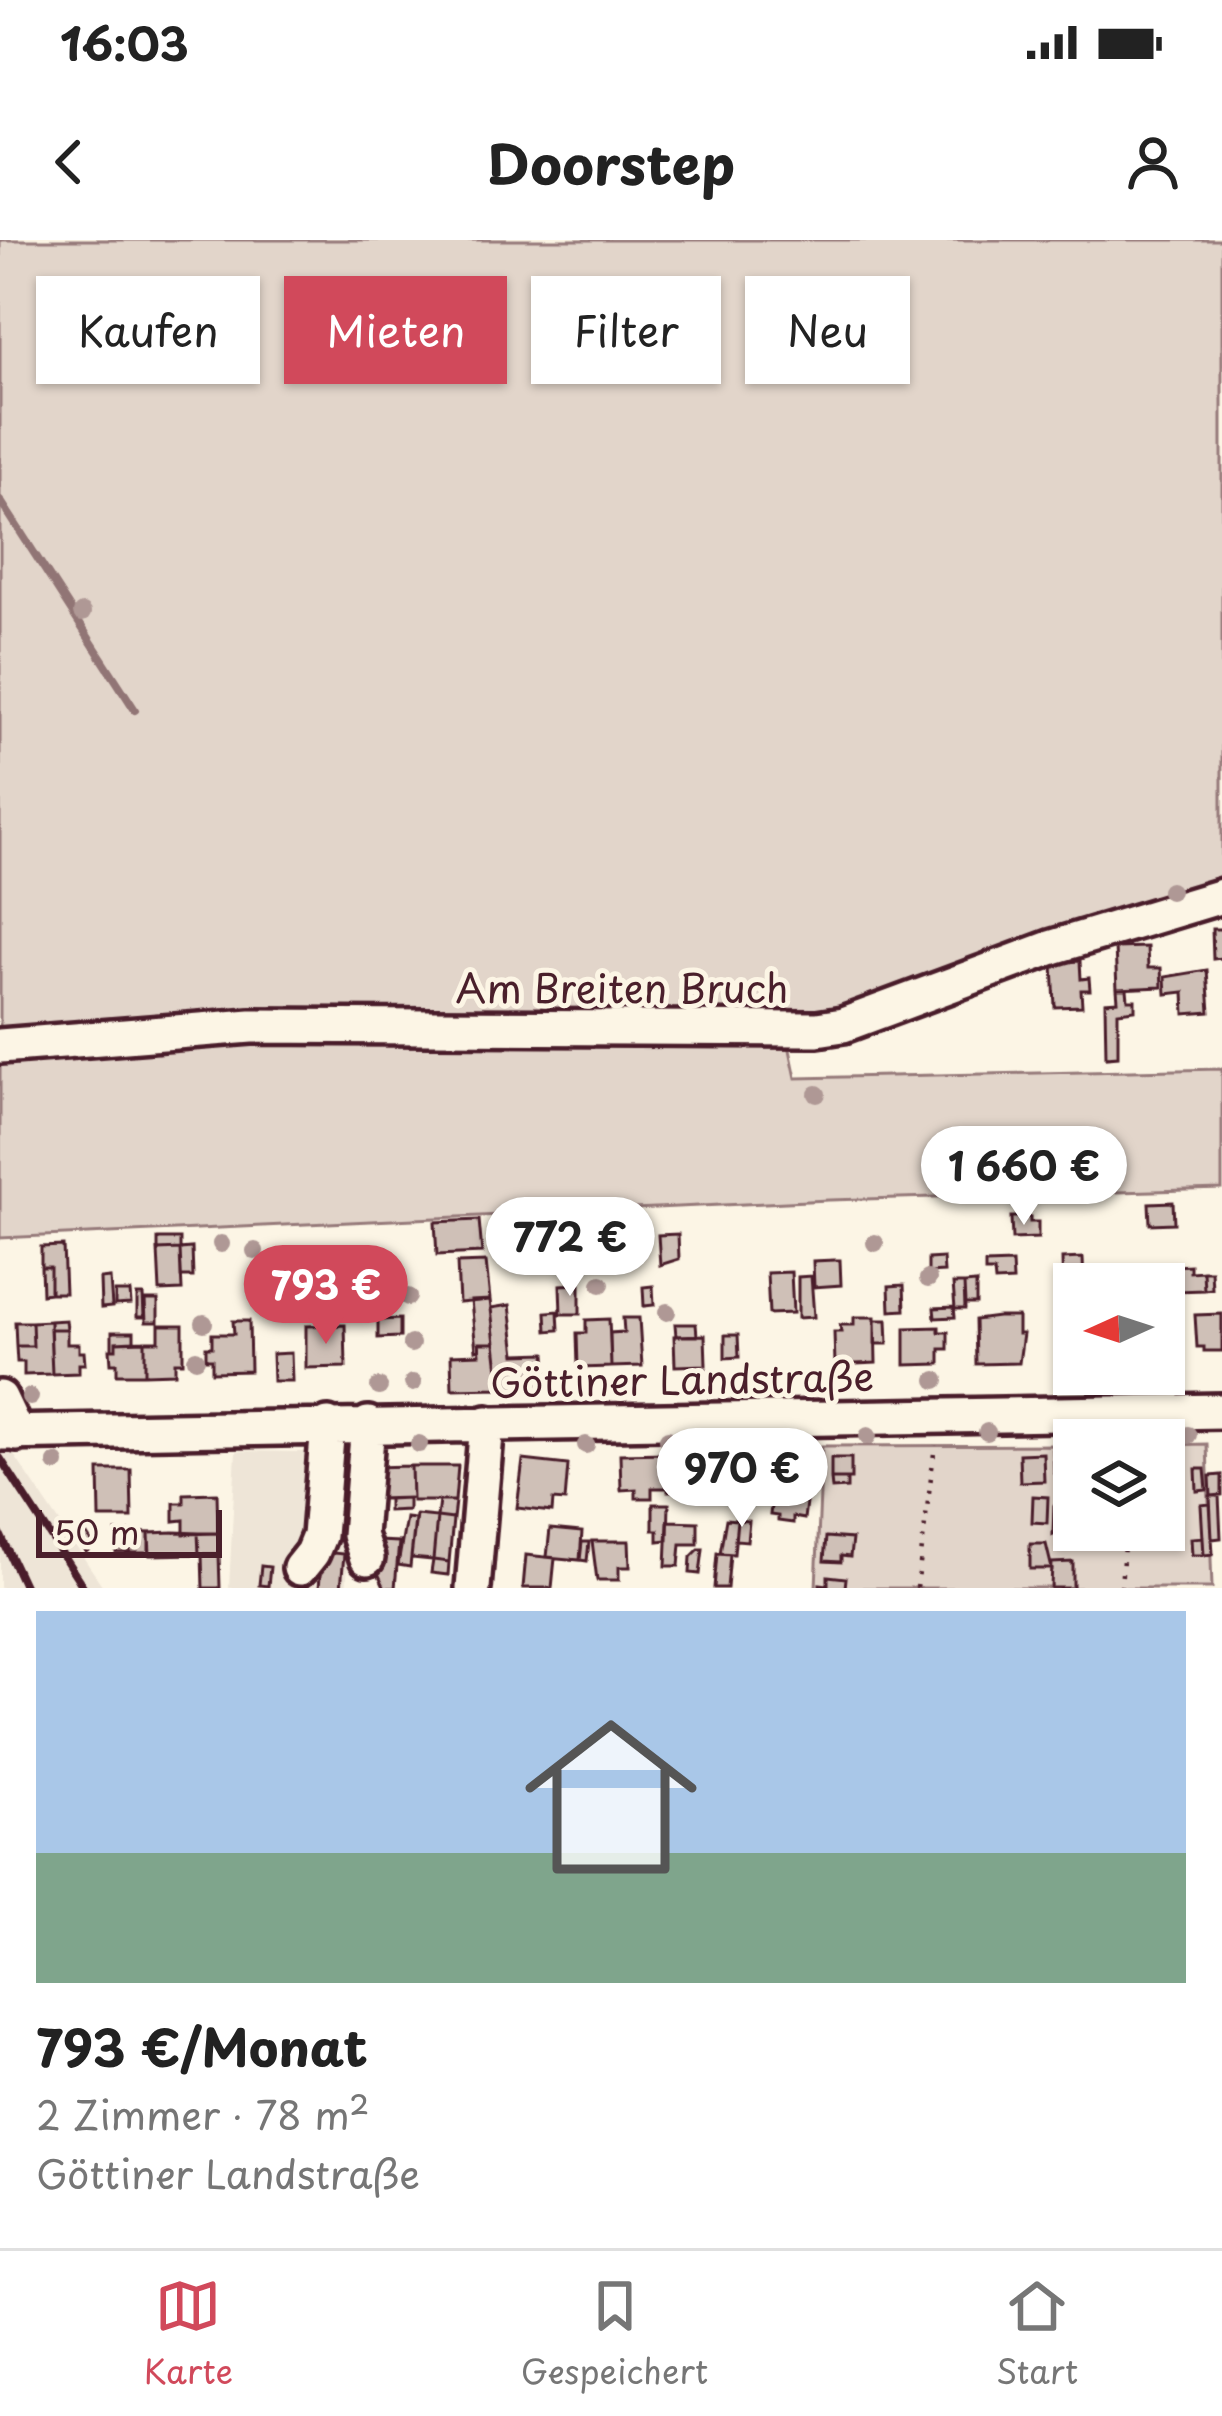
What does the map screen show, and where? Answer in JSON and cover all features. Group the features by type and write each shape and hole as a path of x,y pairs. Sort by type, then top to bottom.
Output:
{"street":[{"name":"Am Breiten Bruch","path":"0,1046 251,1026 817,1029 843,1025 1053,946 1222,896"},
{"path":"0,1398 9,1433"},
{"name":"Göttiner Landstraße","path":"9,1433 1222,1411"},
{"path":"473,1588 487,1423"},
{"path":"367,1558 359,1535 368,1424"},
{"path":"300,1568 319,1536 328,1425"}],"path":[{"path":"917,1588 935,1446"},
{"path":"1121,1588 1124,1551"}],"shaded area":[{"path":"0,240 1222,240 1222,883 839,1012 784,1021 796,1078 1222,1069 1222,1189 829,1200 0,1238"},
{"path":"0,1425 10,1449 104,1588 0,1588"},
{"path":"1207,1444 1212,1588 816,1588 822,1446 1053,1445 1053,1551 1185,1551 1185,1445"},
{"path":"236,1451 358,1453 346,1588 229,1588"}],"building":[{"path":"1212,929 1222,929 1222,958 1213,959"},
{"path":"1147,947 1148,968 1161,968 1162,987 1117,989 1115,948"},
{"path":"1080,961 1081,979 1089,978 1090,990 1081,990 1082,1006 1055,1007 1053,963"},
{"path":"1207,970 1210,1012 1185,1014 1184,992 1166,994 1165,977"},
{"path":"1117,989 1127,989 1135,1010 1118,1012 1118,1056 1106,1057 1105,1002 1118,1001"},
{"path":"1173,1202 1174,1223 1150,1224 1149,1203"},
{"path":"1011,1217 1038,1222 1038,1238 1012,1239"},
{"path":"479,1220 482,1253 437,1255 435,1222"},
{"path":"678,1234 679,1259 660,1265 658,1235"},
{"path":"158,1239 180,1239 180,1249 158,1250"},
{"path":"63,1246 65,1293 50,1293 50,1267 41,1267 41,1247"},
{"path":"192,1248 193,1277 181,1277 180,1249"},
{"path":"180,1249 182,1290 160,1291 158,1250"},
{"path":"943,1258 944,1272 928,1273 928,1259"},
{"path":"1083,1258 1083,1263 1062,1263 1062,1259"},
{"path":"840,1260 841,1285 814,1287 813,1261"},
{"path":"486,1262 490,1300 459,1303 457,1263"},
{"path":"1012,1263 1013,1281 995,1282 994,1272 985,1272 985,1264"},
{"path":"1185,1265 1190,1265 1190,1272 1203,1271 1204,1290 1185,1291"},
{"path":"41,1267 50,1267 50,1293 42,1294"},
{"path":"1203,1271 1211,1271 1212,1289 1204,1290"},
{"path":"791,1272 793,1313 769,1314 767,1273"},
{"path":"811,1276 814,1317 798,1318 798,1277"},
{"path":"110,1278 112,1307 101,1308 100,1279"},
{"path":"976,1283 976,1304 965,1304 964,1284"},
{"path":"580,1284 580,1314 561,1314 560,1285"},
{"path":"953,1284 964,1284 965,1309 955,1309"},
{"path":"904,1285 905,1310 890,1311 889,1286"},
{"path":"653,1286 654,1305 644,1306 643,1287"},
{"path":"296,1291 320,1291 321,1315 297,1315"},
{"path":"115,1292 130,1292 131,1304 115,1305"},
{"path":"137,1295 143,1295 144,1317 137,1317"},
{"path":"145,1300 158,1300 158,1322 146,1322"},
{"path":"490,1300 495,1343 479,1343 476,1350 471,1301"},
{"path":"510,1305 516,1354 546,1353 548,1389 500,1388 491,1308"},
{"path":"954,1307 955,1317 935,1318 934,1308"},
{"path":"558,1311 559,1330 547,1331 546,1312"},
{"path":"1222,1314 1222,1351 1197,1347 1195,1315"},
{"path":"854,1317 875,1317 876,1363 835,1365 834,1332 841,1332 840,1325 854,1325"},
{"path":"1018,1317 1018,1334 1023,1334 1019,1363 976,1364 975,1320"},
{"path":"623,1318 639,1318 642,1366 611,1367 610,1333 624,1332"},
{"path":"400,1319 400,1337 378,1338 378,1320"},
{"path":"609,1319 611,1367 578,1368 577,1333 586,1333 586,1320"},
{"path":"66,1320 67,1329 50,1329 50,1321"},
{"path":"875,1320 887,1320 888,1344 875,1344"},
{"path":"50,1321 52,1374 24,1375 16,1346 33,1346 32,1322"},
{"path":"233,1321 249,1321 250,1371 212,1372 206,1347 212,1347 212,1334 234,1334"},
{"path":"15,1322 32,1322 33,1346 16,1346"},
{"path":"675,1324 696,1324 697,1336 676,1336"},
{"path":"159,1325 183,1325 183,1362 175,1362 175,1373 145,1374 145,1341 159,1341"},
{"path":"345,1325 346,1367 306,1368 306,1326"},
{"path":"939,1327 939,1332 948,1332 948,1349 940,1349 940,1364 905,1365 905,1328"},
{"path":"50,1329 67,1329 67,1344 79,1344 85,1364 79,1364 79,1373 52,1374"},
{"path":"112,1332 134,1332 134,1341 116,1342 112,1349"},
{"path":"705,1335 706,1365 675,1366 674,1336"},
{"path":"725,1335 738,1335 739,1357 725,1358"},
{"path":"145,1341 145,1374 117,1374 110,1349 116,1349 116,1342"},
{"path":"479,1343 495,1343 500,1388 452,1389 451,1355 480,1354"},
{"path":"291,1353 292,1381 273,1381 272,1354"},
{"path":"667,1453 667,1488 652,1488 652,1498 636,1498 636,1489 621,1490 620,1454"},
{"path":"1043,1453 1044,1481 1020,1482 1019,1454"},
{"path":"728,1455 729,1490 698,1490 697,1456"},
{"path":"697,1456 698,1490 668,1491 667,1457"},
{"path":"831,1458 851,1458 851,1479 831,1479"},
{"path":"523,1460 568,1465 565,1501 553,1500 552,1512 517,1508"},
{"path":"786,1460 808,1464 806,1480 784,1477"},
{"path":"411,1466 458,1466 455,1501 412,1501"},
{"path":"411,1466 412,1498 373,1499 372,1467"},
{"path":"1196,1469 1205,1469 1207,1490 1197,1491"},
{"path":"99,1470 131,1470 132,1518 100,1518"},
{"path":"1222,1475 1222,1495 1211,1496 1210,1476"},
{"path":"831,1479 847,1479 847,1488 832,1489"},
{"path":"774,1481 808,1486 804,1519 793,1517 793,1523 770,1515"},
{"path":"217,1493 218,1533 184,1534 184,1520 174,1521 174,1503 184,1503 184,1494"},
{"path":"1033,1496 1048,1497 1047,1523 1032,1522"},
{"path":"1210,1496 1219,1496 1221,1538 1212,1539"},
{"path":"408,1498 408,1510 388,1511 388,1499"},
{"path":"439,1501 455,1501 453,1519 437,1517"},
{"path":"653,1504 669,1504 668,1540 658,1541 658,1530 653,1530"},
{"path":"1210,1504 1213,1554 1204,1555 1201,1505"},
{"path":"416,1515 437,1517 433,1560 411,1558"},
{"path":"437,1517 453,1519 449,1562 433,1560"},
{"path":"406,1518 415,1519 410,1567 398,1565"},
{"path":"726,1519 737,1520 734,1554 720,1553"},
{"path":"737,1520 749,1521 747,1541 735,1540"},
{"path":"668,1521 698,1522 698,1544 681,1544 679,1566 666,1566"},
{"path":"550,1529 582,1532 580,1560 547,1557"},
{"path":"85,1532 94,1546 86,1552 77,1537"},
{"path":"116,1532 130,1532 130,1553 116,1553"},
{"path":"130,1532 149,1533 149,1553 130,1553"},
{"path":"149,1533 198,1533 199,1554 150,1555"},
{"path":"198,1533 218,1533 219,1554 199,1554"},
{"path":"826,1537 852,1539 850,1557 824,1561"},
{"path":"1203,1537 1204,1555 1192,1555 1191,1538"},
{"path":"377,1541 399,1542 395,1588 385,1588 374,1565"},
{"path":"592,1541 629,1541 630,1567 619,1567 619,1580 597,1580"},
{"path":"582,1542 589,1542 587,1561 580,1560"},
{"path":"1030,1544 1046,1544 1052,1569 1030,1569"},
{"path":"703,1549 700,1574 690,1573 691,1557"},
{"path":"322,1552 344,1554 341,1588 319,1588"},
{"path":"717,1553 730,1554 727,1588 714,1588"},
{"path":"202,1554 219,1554 220,1588 203,1588"},
{"path":"526,1555 555,1558 552,1588 523,1588"},
{"path":"433,1560 449,1562 448,1575 431,1573"},
{"path":"1073,1562 1073,1588 1051,1588 1052,1563"},
{"path":"261,1566 270,1567 268,1586 259,1585"},
{"path":"828,1576 846,1578 845,1588 820,1588 820,1584 828,1585"}],"waterway":[{"path":"0,500 135,710"}],"railway":[{"path":"0,1458 84,1588"},
{"path":"0,1534 25,1588"}]}
